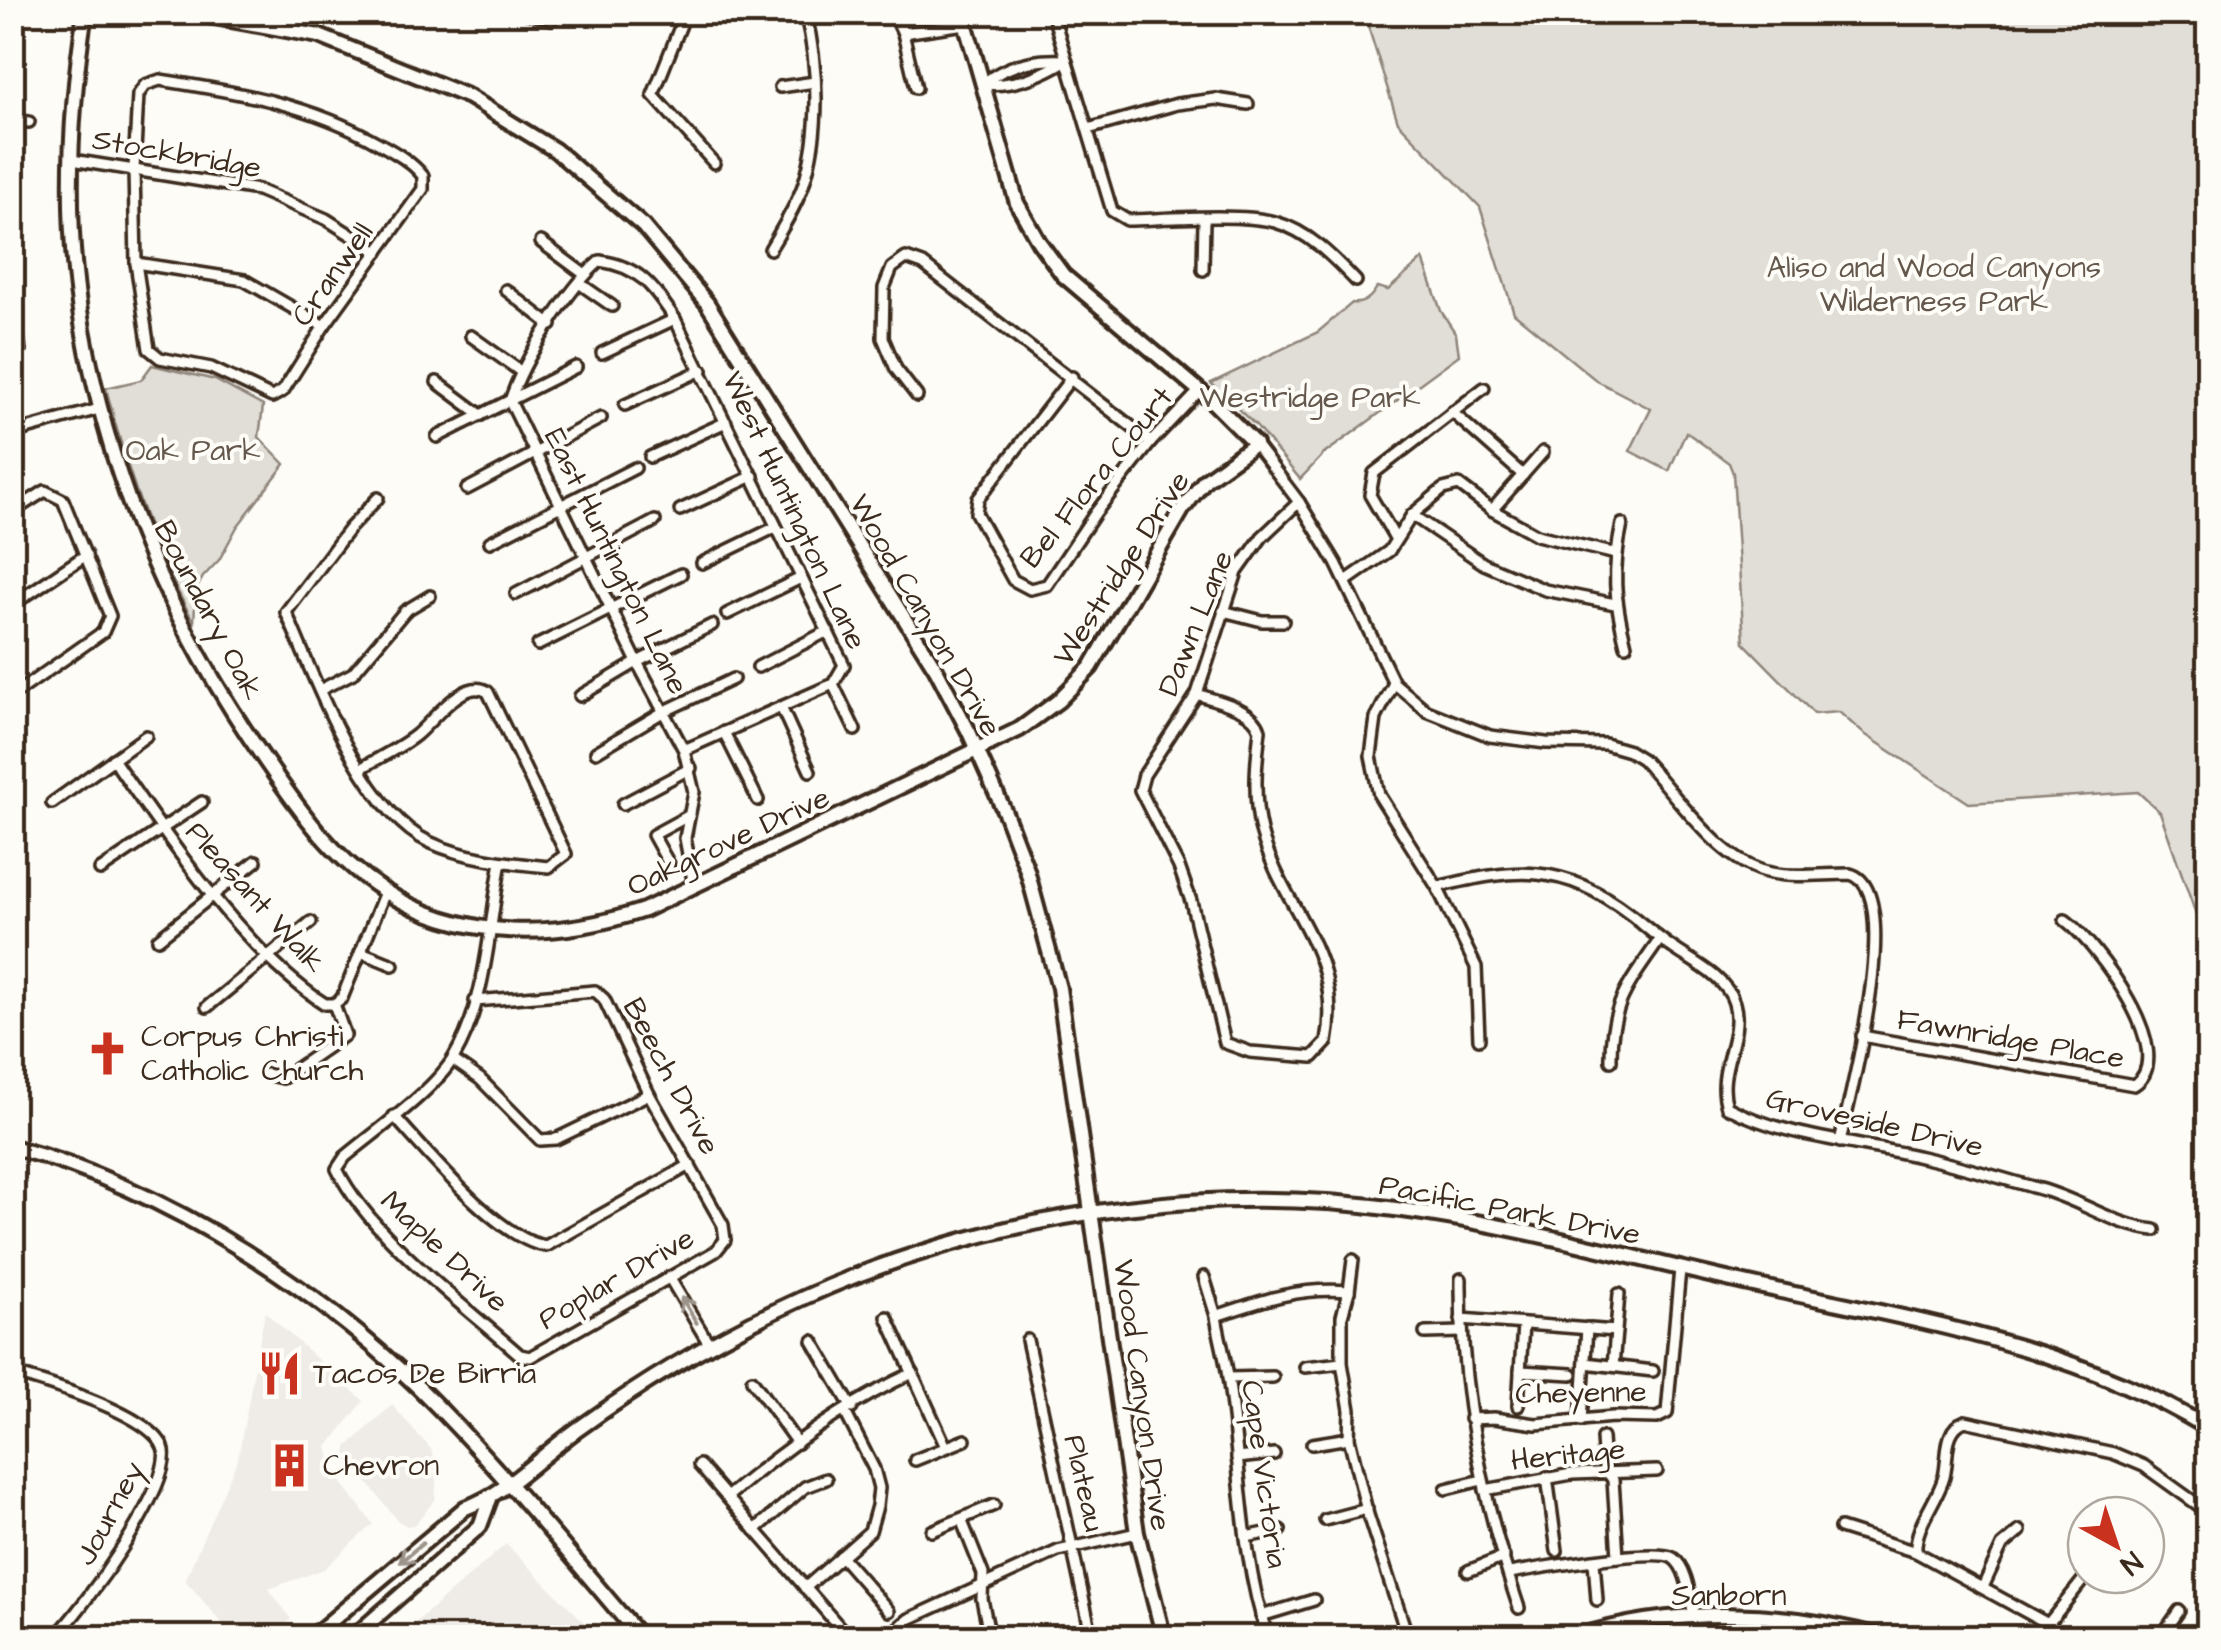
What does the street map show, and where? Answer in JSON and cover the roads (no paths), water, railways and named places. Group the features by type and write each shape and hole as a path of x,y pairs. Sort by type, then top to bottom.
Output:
{"main road":[{"name":"Boundary Oak","path":"85,12 74,94 72,160 74,254 82,325 99,409 131,515 165,593 203,664 309,824 337,854 385,892 438,916 489,929"},
{"name":"Wood Canyon Drive","path":"188,12 319,36 469,97 555,150 643,226 708,303 936,669 978,750 1027,870 1059,988 1137,1533 1164,1638"},
{"path":"964,18 1018,203 1039,242 1063,275 1200,390 1254,444"},
{"name":"Westridge Drive","path":"978,750 1040,715 1091,667 1182,510 1206,480 1254,444"},
{"name":"Oakgrove Drive","path":"489,929 522,932 584,928 644,910 978,750"},
{"path":"12,1147 94,1174 250,1254 306,1295 439,1408 641,1638"},
{"name":"Pacific Park Drive","path":"318,1634 464,1508 490,1499 578,1429 710,1344 779,1308 908,1258 1092,1212 1193,1201 1268,1200 1368,1206 1482,1223 1862,1308 2016,1347 2115,1383 2208,1428"},
{"name":"Pacific Park Drive","path":"352,1638 480,1526 490,1499"},
{"name":"Sanborn","path":"1573,1638 1627,1624 1694,1616 1764,1616 1844,1626 1886,1638"}],"street":[{"path":"524,12 552,18"},
{"path":"686,12 654,95 714,163"},
{"path":"770,249 803,185 815,120 815,82 805,12"},
{"path":"893,12 903,34 916,88"},
{"path":"1052,12 1112,211 1127,220 1274,222 1307,237 1356,280"},
{"path":"903,34 964,18"},
{"path":"983,84 999,70 1042,58 1066,60"},
{"path":"983,84 1003,86 1066,60"},
{"path":"1028,62 1033,76"},
{"name":"Cranwell","path":"134,169 138,95 145,85 160,80 263,96 312,112 384,146 423,176 423,189 324,326 283,391 272,397 211,368 160,358 150,350 136,263"},
{"path":"780,87 815,82"},
{"path":"1088,129 1177,104 1216,99 1248,104"},
{"path":"12,120 29,122"},
{"name":"Stockbridge","path":"72,160 234,185 278,196 326,219 378,252"},
{"path":"134,169 136,263 244,280 324,326"},
{"path":"1203,270 1204,220"},
{"path":"541,242 612,306"},
{"path":"917,396 896,369 883,338 884,288 892,268 906,258 922,264 1151,442"},
{"name":"West Huntington Lane","path":"581,279 600,261 622,264 650,282 702,370 844,666 833,684 684,750"},
{"path":"510,400 520,371 581,279"},
{"path":"12,289 20,351 12,364"},
{"path":"506,290 551,325"},
{"path":"602,353 675,319"},
{"path":"471,336 520,371"},
{"path":"437,437 576,367"},
{"path":"626,405 702,370"},
{"name":"Bel Flora Court","path":"1072,377 978,499 976,514 1013,580 1030,589 1047,585 1096,512 1151,442 1200,390"},
{"path":"437,382 481,415"},
{"path":"1396,538 1370,495 1374,473 1484,388"},
{"name":"East Huntington Lane","path":"510,400 636,662 684,750 694,792 685,838 694,886"},
{"path":"12,434 99,409"},
{"path":"1452,412 1523,475"},
{"path":"466,489 602,418"},
{"path":"650,457 726,422"},
{"path":"1254,444 1299,502 1346,582 1394,683 1427,711 1490,736 1546,744 1605,744 1629,751 1642,759 1735,858 1757,870 1788,876 1859,876 1867,884 1875,934 1873,983 1840,1142"},
{"path":"1492,510 1543,452"},
{"path":"490,542 634,468"},
{"path":"680,510 752,476"},
{"path":"1346,582 1388,551 1412,514 1443,489 1458,485 1537,535 1616,554"},
{"path":"12,512 45,491 62,500 110,616 103,632 12,696"},
{"path":"360,769 415,736 442,708 475,687 488,692 565,847 562,859 548,867 501,862 432,844 408,829 360,769 286,612 378,498"},
{"name":"Dawn Lane","path":"1197,694 1250,714 1258,721 1256,792 1262,831 1324,963 1329,988 1327,1042 1313,1057 1233,1048 1224,1043 1185,884 1140,790 1144,775 1197,694 1237,572 1248,555 1299,502"},
{"path":"1412,514 1484,564 1544,590 1615,604"},
{"path":"516,594 655,521"},
{"path":"1622,524 1616,554 1615,604 1626,645"},
{"path":"702,563 776,527"},
{"path":"12,605 86,555"},
{"path":"538,645 680,574"},
{"path":"727,614 800,578"},
{"path":"320,690 353,673 406,611 430,596"},
{"path":"1222,611 1262,621 1284,621"},
{"path":"580,696 636,662 712,625"},
{"path":"758,667 828,630"},
{"path":"596,752 664,712 734,680"},
{"path":"1394,683 1376,718 1371,756 1379,795 1436,887 1476,967 1479,1040"},
{"path":"833,684 855,730"},
{"path":"780,708 810,771"},
{"path":"724,732 758,800"},
{"path":"52,803 146,736"},
{"name":"Pleasant Walk","path":"113,760 214,895 269,957 325,1004 342,998 385,892"},
{"path":"624,804 690,768"},
{"path":"100,870 202,802"},
{"path":"669,864 653,834 688,816"},
{"path":"158,940 256,860"},
{"path":"501,862 476,1001 453,1060 394,1116 456,1185 530,1244 546,1246 690,1166"},
{"name":"Groveside Drive","path":"1436,887 1493,873 1552,875 1600,895 1720,981 1733,999 1737,1017 1721,1088 1727,1107 1748,1118 1840,1142 1920,1156 2047,1190 2128,1227 2155,1230"},
{"name":"Fawnridge Place","path":"1862,1036 2134,1086 2147,1070 2148,1056 2134,1007 2080,930 2065,920"},
{"path":"207,1007 310,922"},
{"path":"1611,1061 1610,1035 1621,996 1660,939"},
{"path":"361,952 393,964"},
{"name":"Beech Drive","path":"476,1001 595,991 604,999 649,1094 724,1226 725,1240"},
{"path":"266,1074 283,1078 345,1035 334,1004"},
{"path":"453,1060 480,1079 540,1140 556,1138 649,1094"},
{"name":"Maple Drive","path":"394,1116 345,1157 337,1169 353,1198 383,1233 520,1355 530,1357"},
{"name":"Poplar Drive","path":"530,1357 716,1251 725,1240"},
{"path":"1353,1260 1342,1316 1349,1438 1366,1509 1408,1638"},
{"name":"Cheyenne","path":"1470,1419 1536,1424 1657,1418 1667,1412 1680,1269"},
{"path":"669,1277 710,1344"},
{"name":"Cape Victoria","path":"1204,1277 1228,1378 1246,1537 1268,1638"},
{"path":"1462,1279 1461,1318 1470,1419 1484,1485 1519,1608"},
{"path":"1216,1316 1275,1296 1316,1289 1348,1292"},
{"path":"1613,1366 1620,1294"},
{"path":"887,1317 946,1447"},
{"path":"1461,1318 1616,1331"},
{"path":"1518,1406 1523,1324"},
{"path":"1580,1421 1587,1328"},
{"path":"1425,1333 1462,1332"},
{"name":"Plateau","path":"1027,1340 1092,1638"},
{"path":"805,1588 870,1531 879,1488 848,1410 813,1341"},
{"path":"1305,1367 1342,1363"},
{"path":"1584,1364 1653,1371"},
{"path":"1520,1371 1572,1374"},
{"name":"Journey","path":"12,1373 78,1394 138,1423 156,1436 166,1459 125,1545 98,1588 54,1638"},
{"path":"728,1498 876,1390 912,1373"},
{"path":"1228,1378 1274,1378"},
{"path":"752,1380 797,1444"},
{"path":"1916,1552 1919,1531 1944,1476 1950,1434 1958,1422 1965,1420 2113,1454 2144,1466 2208,1512"},
{"path":"1312,1444 1349,1438"},
{"path":"1602,1438 1604,1467 1613,1480 1618,1557"},
{"path":"915,1460 965,1440"},
{"path":"1237,1458 1274,1454"},
{"path":"700,1465 849,1638"},
{"name":"Heritage","path":"1446,1490 1548,1477 1656,1470"},
{"path":"1548,1477 1557,1550"},
{"path":"756,1530 805,1487 826,1479"},
{"path":"932,1531 994,1505"},
{"path":"1326,1520 1366,1509"},
{"path":"962,1519 983,1574 990,1635 977,1638"},
{"path":"1840,1528 1916,1552 2048,1624 2064,1638"},
{"path":"1246,1537 1280,1530"},
{"path":"1983,1587 2002,1546 2020,1532"},
{"path":"886,1638 909,1619 1037,1560 1137,1533"},
{"path":"1509,1573 1618,1557 1666,1555 1676,1559 1682,1568 1694,1616"},
{"path":"842,1556 889,1611"},
{"path":"1468,1571 1504,1557"},
{"path":"1594,1560 1597,1600"},
{"path":"2048,1624 2070,1595"},
{"path":"1261,1616 1314,1600"},
{"path":"2160,1638 2178,1611"}],"place":[{"name":"Corpus Christi Catholic Church","path":"108,1053"},
{"name":"Tacos De Birria","path":"280,1373"},
{"name":"Chevron","path":"290,1465"}],"park label":[{"name":"Aliso and Wood Canyons Wilderness Park","path":"1934,284"},
{"name":"Westridge Park","path":"1310,397"},
{"name":"Oak Park","path":"193,450"}]}
